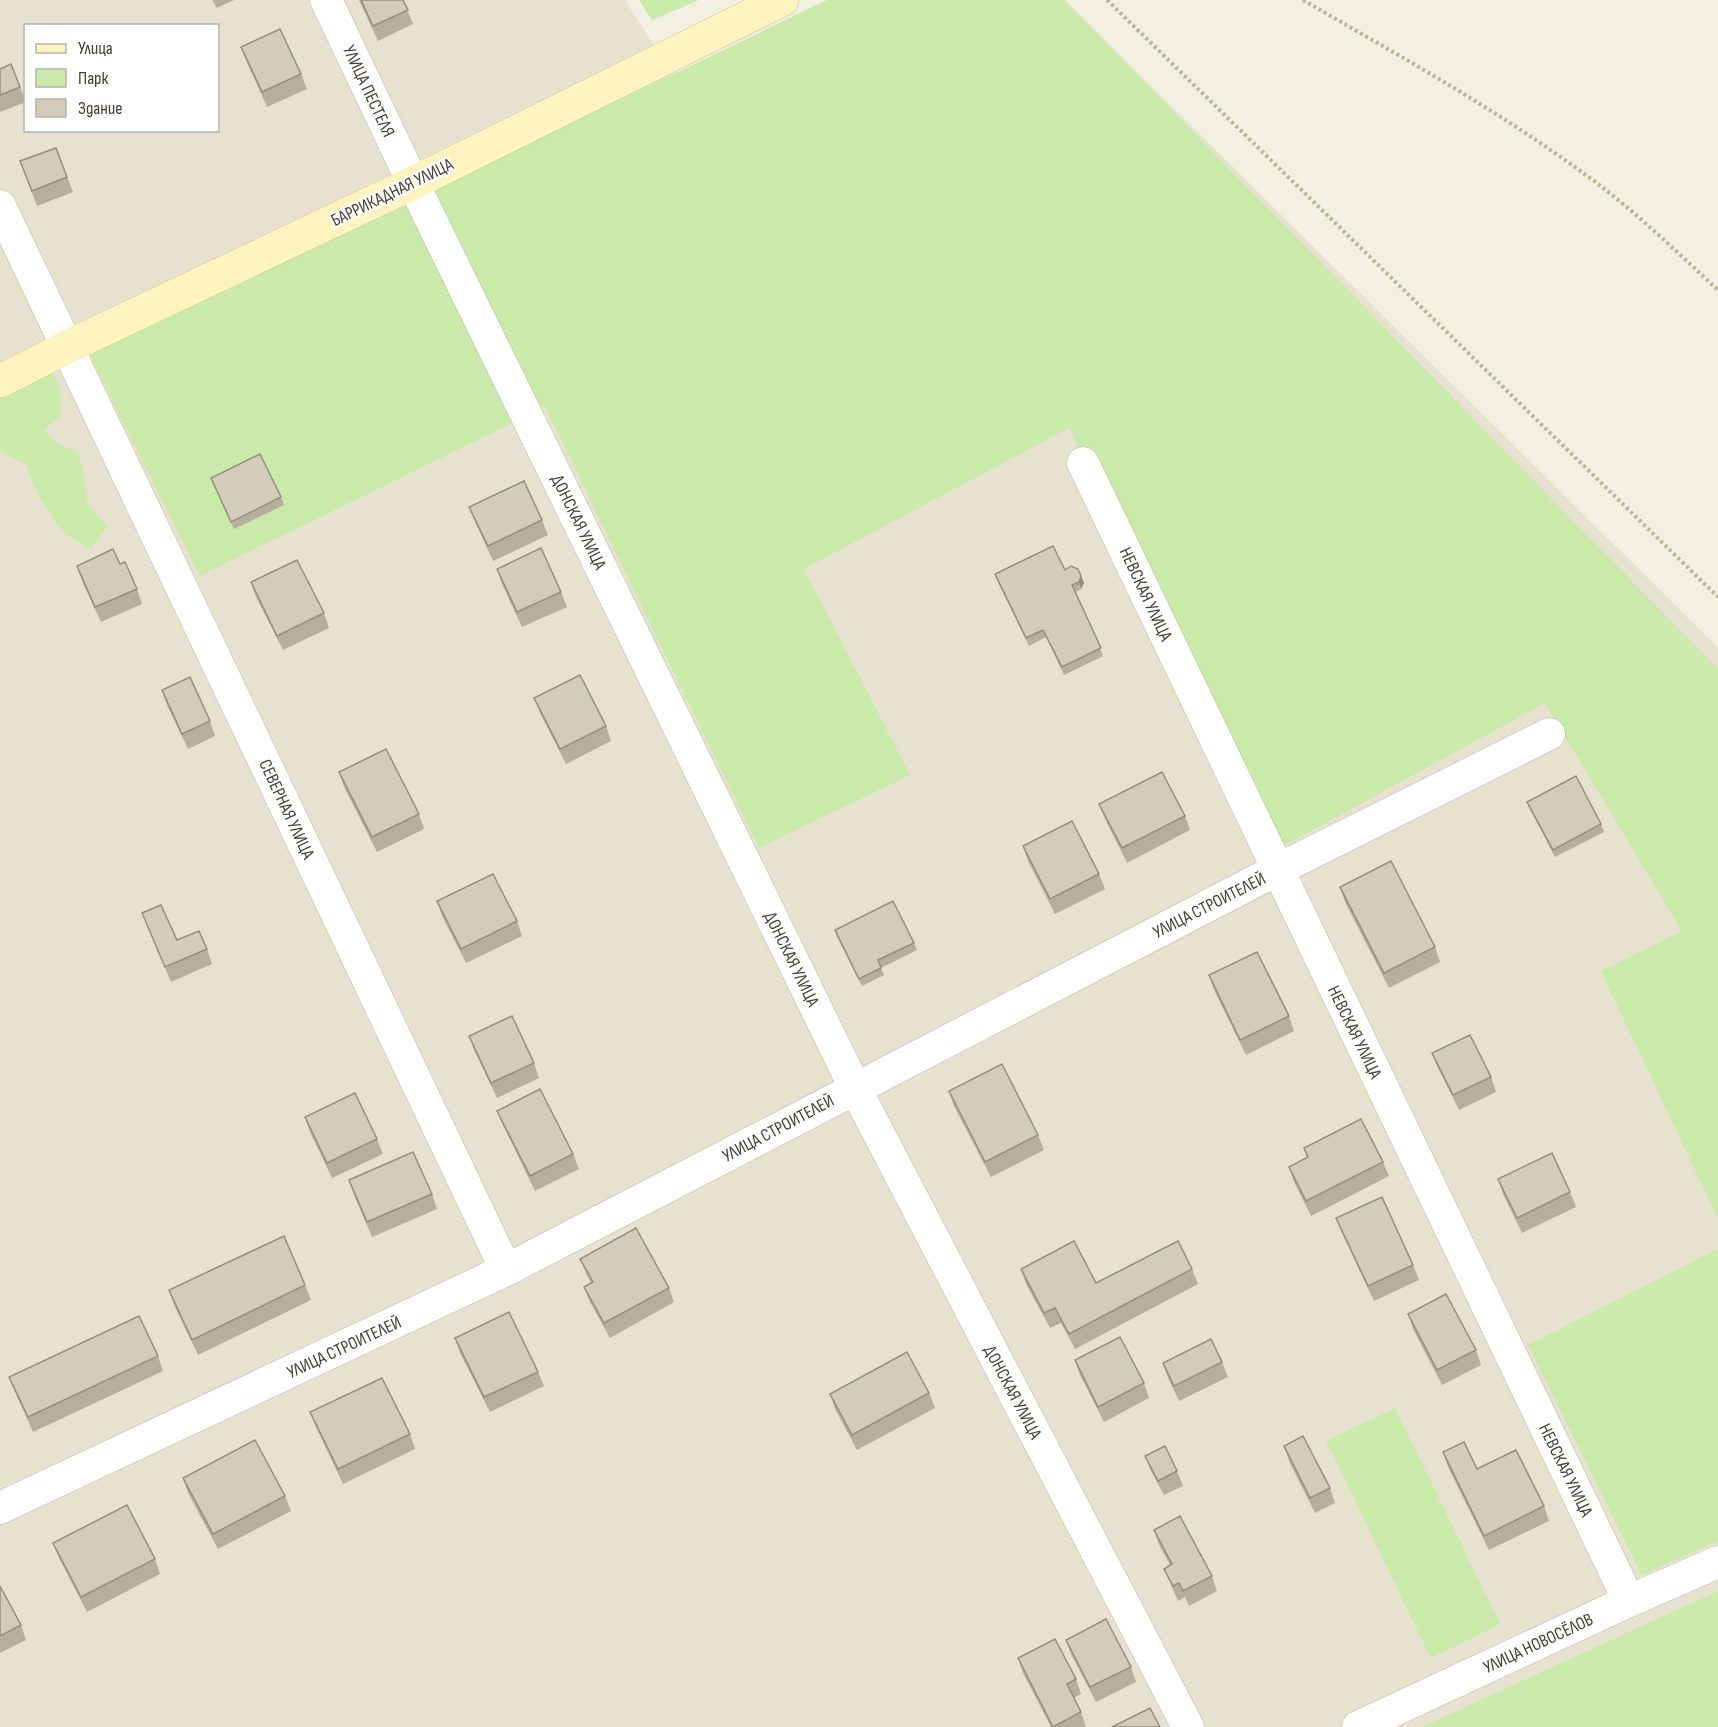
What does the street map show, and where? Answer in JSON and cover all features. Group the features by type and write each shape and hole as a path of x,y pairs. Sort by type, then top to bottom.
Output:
{"street":[{"name":"УЛИЦА ПЕСТЕЛЯ","path":"326,0 413,183"},
{"name":"БАРРИКАДНАЯ УЛИЦА","path":"0,381 413,183 782,0"},
{"name":"ДОНСКАЯ УЛИЦА","path":"413,183 855,1088 1188,1727"},
{"name":"СЕВЕРНАЯ УЛИЦА","path":"0,206 506,1270"},
{"name":"НЕВСКАЯ УЛИЦА","path":"1083,463 1629,1601"},
{"name":"УЛИЦА СТРОИТЕЛЕЙ","path":"0,1508 506,1270 1277,870 1549,734"},
{"name":"УЛИЦА НОВОСЁЛОВ","path":"1358,1727 1718,1562"}],"path":[{"path":"1107,0 1718,597"},
{"path":"1303,0 1483,105 1598,184 1663,239 1718,290"}],"shaded area":[{"path":"0,0 625,0 709,132 890,0 1065,0 1718,648 1718,1721 1705,1727 0,1727"}],"green space":[{"path":"639,0 699,0 652,20"},
{"path":"827,0 1064,0 1718,669 1718,1219 1601,971 1682,931 1545,703 1278,849 1069,428 804,569 910,775 759,848 545,407 200,576 88,352 369,221"},
{"path":"49,368 60,386 61,416 44,430 59,444 78,452 88,505 108,526 91,549 65,534 40,499 26,465 0,451 0,388"},
{"path":"1718,1249 1718,1541 1642,1575 1528,1345"},
{"path":"1395,1408 1500,1624 1431,1658 1326,1441"},
{"path":"1718,1591 1718,1727 1422,1727"}],"building":[{"path":"361,0 403,0 408,10 373,26"},
{"path":"280,29 301,74 262,92 241,47"},
{"path":"11,64 20,87 0,95 0,69"},
{"path":"56,148 67,177 32,191 20,161"},
{"path":"260,454 281,497 231,522 211,478"},
{"path":"524,481 542,520 488,546 469,507"},
{"path":"1053,546 1065,570 1071,566 1078,569 1081,576 1079,582 1072,585 1101,648 1062,667 1043,630 1026,638 995,574"},
{"path":"541,548 561,592 517,612 497,569"},
{"path":"113,549 120,564 125,562 137,589 95,607 77,566"},
{"path":"297,560 324,613 277,636 251,582"},
{"path":"580,675 606,726 560,749 534,698"},
{"path":"190,677 210,721 182,734 162,690"},
{"path":"386,749 419,814 372,837 339,772"},
{"path":"1162,772 1185,816 1122,848 1099,804"},
{"path":"1576,776 1601,824 1553,850 1527,802"},
{"path":"1072,821 1099,874 1050,899 1023,846"},
{"path":"1391,861 1435,947 1384,973 1340,887"},
{"path":"493,874 517,921 461,949 437,901"},
{"path":"893,901 914,943 878,960 881,968 859,979 835,930"},
{"path":"161,905 177,940 199,931 207,949 165,967 142,913"},
{"path":"1257,952 1289,1016 1240,1040 1209,975"},
{"path":"512,1016 534,1063 491,1083 469,1036"},
{"path":"1470,1035 1491,1077 1453,1095 1432,1053"},
{"path":"1002,1064 1038,1135 985,1162 949,1091"},
{"path":"540,1089 573,1154 530,1176 497,1111"},
{"path":"355,1093 377,1139 327,1163 305,1117"},
{"path":"1361,1119 1383,1162 1306,1201 1289,1167 1308,1157 1304,1148"},
{"path":"413,1152 432,1194 367,1222 349,1180"},
{"path":"1552,1153 1570,1192 1517,1218 1498,1179"},
{"path":"1382,1197 1413,1265 1368,1286 1336,1218"},
{"path":"636,1228 669,1288 604,1323 584,1287 593,1282 580,1259"},
{"path":"284,1236 305,1285 192,1340 169,1290"},
{"path":"1074,1241 1096,1283 1178,1241 1192,1269 1069,1334 1055,1308 1044,1313 1021,1269"},
{"path":"1446,1294 1476,1350 1437,1370 1408,1314"},
{"path":"509,1312 538,1372 484,1397 455,1338"},
{"path":"139,1316 158,1356 28,1417 9,1377"},
{"path":"1120,1337 1144,1383 1098,1407 1075,1360"},
{"path":"1211,1339 1222,1362 1174,1386 1163,1363"},
{"path":"907,1352 929,1393 852,1435 830,1394"},
{"path":"382,1378 410,1434 338,1469 310,1412"},
{"path":"1303,1436 1330,1488 1310,1498 1284,1446"},
{"path":"255,1440 285,1496 213,1534 183,1478"},
{"path":"1464,1442 1477,1469 1516,1450 1544,1506 1484,1536 1443,1452"},
{"path":"1165,1446 1177,1471 1158,1481 1145,1456"},
{"path":"127,1505 155,1559 81,1597 53,1543"},
{"path":"1180,1516 1212,1576 1183,1591 1179,1583 1173,1586 1164,1569 1172,1564 1154,1530"},
{"path":"0,1586 21,1625 0,1636"},
{"path":"1106,1619 1131,1667 1090,1687 1066,1640"},
{"path":"1055,1639 1076,1679 1067,1684 1081,1712 1053,1727 1018,1658"},
{"path":"1150,1708 1160,1727 1112,1727"}]}
